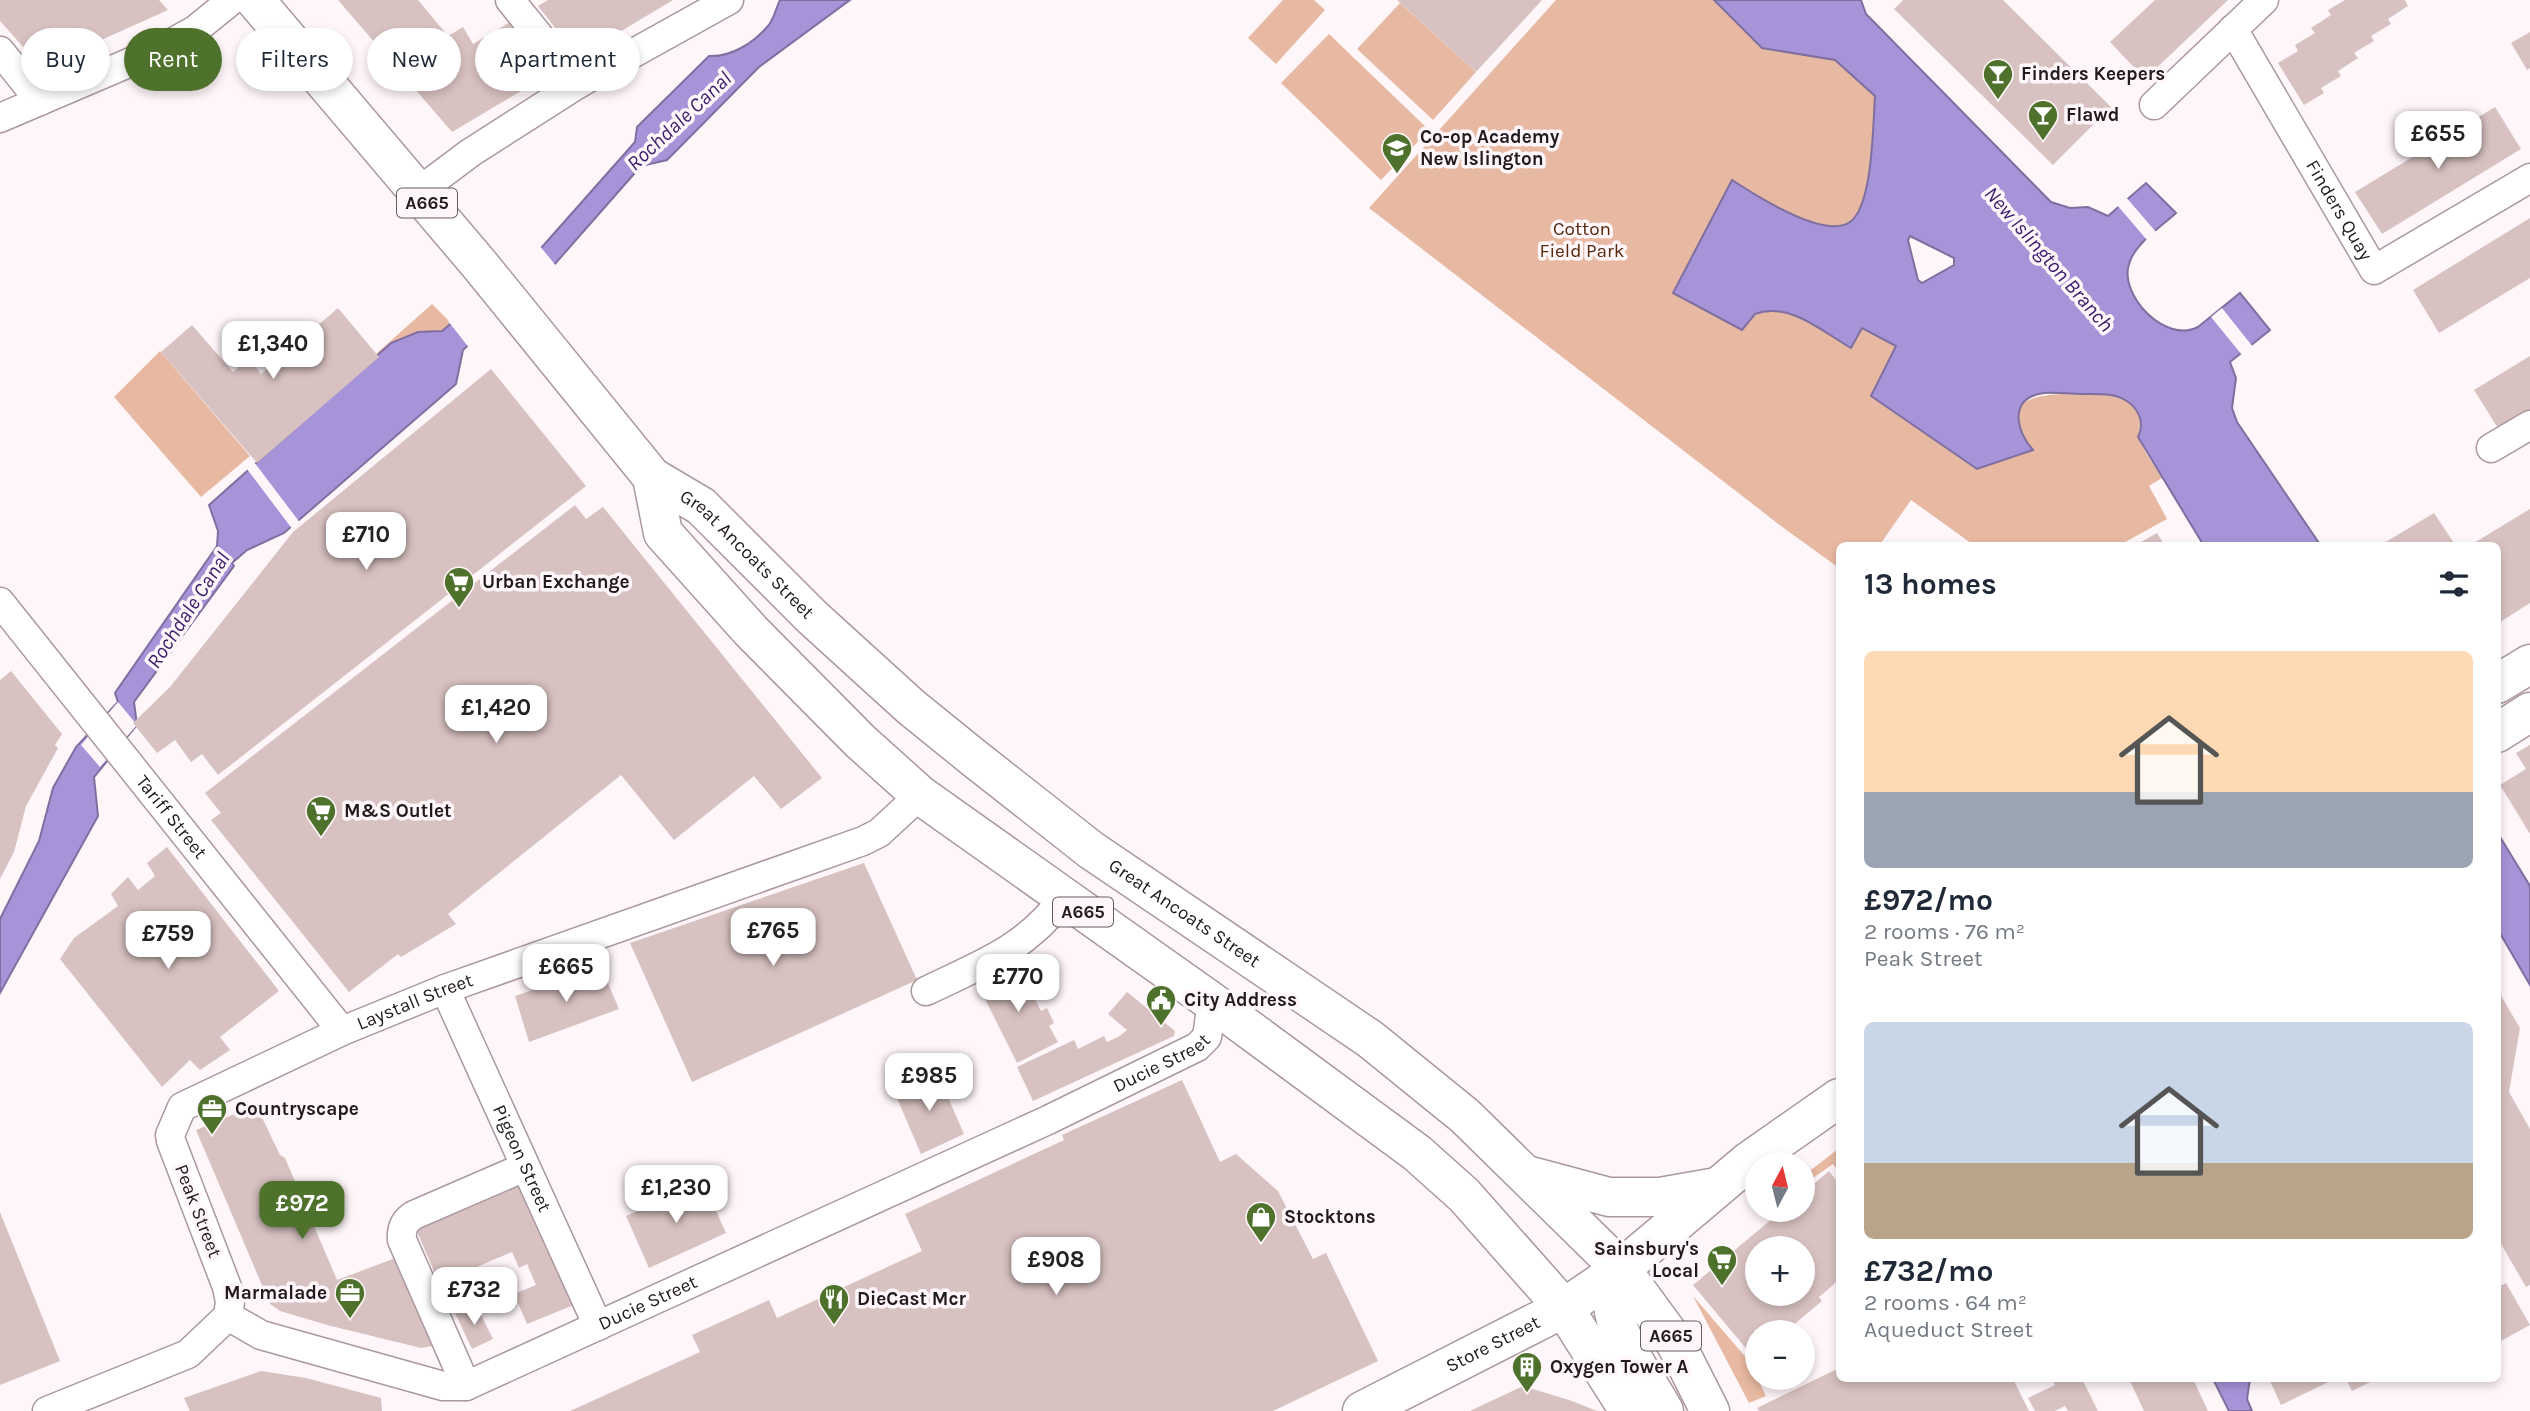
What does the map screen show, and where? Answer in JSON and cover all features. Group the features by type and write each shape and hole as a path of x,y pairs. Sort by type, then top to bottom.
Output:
{"main road":[{"name":"Great Ancoats Street","path":"255,0 418,192 652,477 701,506 812,617 911,708 1091,850 1301,990 1419,1076 1527,1175 1620,1269 1676,1344 1710,1411"},
{"name":"Great Ancoats Street","path":"652,477 663,533 811,692 920,795 1063,899 1212,1002 1417,1153 1464,1195 1564,1308 1629,1411"},
{"path":"2501,682 2530,664"},
{"path":"2501,730 2530,712"},
{"path":"920,795 974,758"},
{"path":"1212,1002 1216,934"},
{"name":"Store Street","path":"1362,1411 1564,1308 1620,1269 1749,1161 1836,1100"},
{"path":"1527,1175 1609,1197 1660,1197 1717,1187"},
{"path":"1620,1269 1610,1297 1614,1321 1664,1411"}],"street":[{"path":"0,118 159,50 195,30 232,0"},
{"path":"510,0 533,28"},
{"path":"2154,105 2264,0"},
{"path":"640,48 720,2"},
{"name":"Finders Quay","path":"2233,29 2374,270 2530,178"},
{"path":"0,51 40,101"},
{"path":"418,192 470,153 567,91"},
{"path":"2491,448 2530,425"},
{"name":"Tariff Street","path":"0,602 342,1031"},
{"name":"Laystall Street","path":"182,1107 342,1031 445,989 863,841 880,833 920,795"},
{"path":"926,991 1018,946 1046,922 1063,899"},
{"name":"Pigeon Street","path":"445,989 598,1326"},
{"name":"Ducie Street","path":"228,1316 261,1335 443,1386 466,1386 1048,1120 1197,1047 1208,1037 1212,1002"},
{"name":"Peak Street","path":"182,1107 170,1135 171,1141 228,1287 228,1316"},
{"path":"466,1386 401,1240 404,1223 414,1215 525,1167"},
{"path":"47,1411 188,1354 228,1316"}],"green space":[{"path":"1283,0 1314,0 1325,10 1276,64 1248,38"},
{"name":"Cotton Field Park","path":"1556,0 1714,0 1762,48 1835,60 1875,96 1868,182 1858,213 1850,222 1838,226 1807,221 1732,180 1741,330 1752,317 1765,312 1780,311 1810,322 1851,347 1862,328 1896,346 1871,396 2032,450 2021,433 2017,420 2018,410 2023,403 2045,395 2060,394 2098,394 2128,401 2139,415 2140,441 2162,478 2149,486 2167,519 2125,542 1969,542 1911,500 1882,542 1836,542 1836,566 1369,208"},
{"path":"1400,3 1476,72 1433,120 1357,49"},
{"path":"1329,34 1429,130 1381,180 1281,83"},
{"path":"432,304 451,323 441,331 407,336 392,344 379,357 376,354"},
{"path":"160,351 250,456 201,497 114,397"},
{"path":"1836,1151 1836,1168 1833,1164 1815,1177 1815,1167"},
{"path":"1693,1296 1745,1356 1745,1390 1763,1390 1766,1396 1749,1403"}],"water":[{"name":"Rochdale Canal","path":"780,0 850,0 759,67 667,160 641,166 554,265 463,350 456,384 284,533 247,550 232,563 234,566 134,702 137,725 94,777 98,816 0,993 0,919 39,841 53,788 76,747 118,702 115,693 217,546 218,531 209,505 391,343 418,332 442,331 542,247 635,142 637,127 709,56 718,56 742,48 756,38 770,23"},
{"name":"New Islington Branch","path":"1714,0 1861,0 1866,14 2051,202 2070,208 2088,207 2108,216 2146,183 2176,213 2143,242 2132,256 2128,276 2131,289 2147,314 2172,329 2185,330 2198,327 2240,293 2270,330 2230,362 2236,378 2232,408 2237,422 2318,542 2202,542 2138,437 2141,421 2137,412 2130,403 2121,398 2104,394 2044,393 2032,396 2020,408 2019,416 2022,434 2033,450 1977,469 1871,396 1896,346 1862,328 1851,348 1805,320 1780,312 1755,314 1742,330 1673,293 1732,180 1807,221 1838,226 1850,222 1858,213 1870,163 1875,96 1835,60 1762,48","holes":["1910,236 1954,258 1954,265 1922,283 1918,280 1908,240"]},
{"path":"2501,839 2530,886 2530,985 2501,935"},
{"path":"2214,1382 2250,1382 2247,1399 2252,1411 2229,1411"}],"pier":[{"path":"2125,196 2156,232 2147,240 2117,205"},
{"path":"539,245 557,267 470,349 448,321"},
{"path":"2222,308 2253,347 2242,355 2211,317"},
{"path":"254,462 301,524 293,530 247,469"},
{"path":"118,702 137,725 100,767 81,745"}],"building":[{"path":"0,0 159,0 168,10 110,36 110,28 21,28 21,45 0,21"},
{"path":"338,0 418,0 441,28 367,28 367,34"},
{"path":"548,0 673,0 626,28 555,28 538,6"},
{"path":"1397,0 1542,0 1476,72"},
{"path":"1903,0 2003,0 2111,107 2053,165 1894,9"},
{"path":"2155,0 2228,0 2145,79 2110,42"},
{"path":"2345,0 2405,0 2408,6 2388,19 2391,24 2371,36 2374,41 2354,53 2358,58 2338,71 2341,76 2321,88 2324,93 2304,105 2278,63 2298,51 2295,45 2315,33 2311,28 2331,15 2328,10"},
{"path":"510,22 515,28 500,28"},
{"path":"463,27 473,44 475,43 475,91 521,91 452,132 417,91 461,91"},
{"path":"2530,32 2530,68 2527,70 2511,43"},
{"path":"2495,107 2521,149 2382,234 2355,192"},
{"path":"2530,218 2530,278 2439,333 2413,290"},
{"path":"338,308 379,357 257,463 161,352 192,325 233,372 249,358 261,374"},
{"path":"2530,356 2530,415 2501,433 2474,390"},
{"path":"491,369 586,486 218,775 202,754 191,762 175,740 157,753 133,723 170,687 293,532"},
{"path":"575,505 586,519 603,507 822,778 781,809 754,776 674,840 621,775 448,914 456,924 401,957 398,954 349,992 211,820 221,813 205,793"},
{"path":"2530,509 2530,603 2501,621 2501,542 2476,542"},
{"path":"2434,513 2453,542 2386,542"},
{"path":"2157,533 2163,542 2141,542"},
{"path":"11,671 62,734 55,745 58,748 26,806 14,852 0,879 0,680"},
{"path":"2530,745 2530,834 2501,787 2526,769 2516,753"},
{"path":"167,847 279,991 220,1037 230,1050 200,1070 190,1060 162,1087 60,959 74,938 118,906 111,894 128,877 138,890 155,876 147,863"},
{"path":"864,863 917,980 692,1082 630,943"},
{"path":"1018,965 1041,1011 1047,1008 1054,1023 1049,1026 1058,1042 1017,1063 978,985"},
{"path":"601,967 619,1009 529,1042 515,996"},
{"path":"1127,992 1175,1031 1174,1036 1033,1101 1017,1067 1074,1040 1078,1049 1104,1036 1107,1042 1118,1037 1127,1030 1108,1014"},
{"path":"2501,996 2520,1028 2509,1092 2530,1129 2530,1285 2526,1287 2501,1244"},
{"path":"937,1072 964,1134 921,1154 894,1091"},
{"path":"1182,1080 1220,1162 1236,1154 1278,1191 1313,1259 1326,1253 1378,1361 1273,1411 570,1411 700,1352 692,1335 769,1300 777,1318 922,1251 905,1214 1064,1140 1062,1135"},
{"path":"256,1105 280,1155 285,1158 337,1280 398,1257 434,1343 432,1346 421,1348 327,1325 280,1311 270,1304 196,1130"},
{"path":"1829,1171 1836,1180 1836,1283 1819,1297 1822,1301 1799,1320 1745,1320 1745,1347 1693,1285 1745,1242 1745,1306 1815,1306 1815,1236 1752,1236 1768,1222 1815,1222 1815,1183"},
{"path":"518,1182 574,1305 527,1324 514,1294 536,1285 527,1264 519,1268 512,1252 439,1283 415,1227"},
{"path":"703,1182 726,1233 649,1268 626,1216"},
{"path":"0,1212 60,1361 0,1385"},
{"path":"2506,1283 2530,1325 2501,1341 2501,1286"},
{"path":"476,1305 493,1339 472,1349 455,1313"},
{"path":"1836,1369 1836,1382 2014,1382 2029,1411 1759,1411 1757,1408 1794,1390 1815,1390 1815,1380"},
{"path":"261,1371 306,1378 381,1398 382,1411 190,1411 184,1398"},
{"path":"2054,1382 2084,1382 2098,1411 2068,1411 2065,1406 2055,1411 2035,1411 2028,1398 2055,1385"},
{"path":"2130,1382 2194,1382 2208,1411 2144,1411"},
{"path":"2270,1382 2329,1382 2281,1405"},
{"path":"2348,1382 2370,1382 2352,1391"},
{"name":"Oxygen Tower A","path":"1523,1386 1572,1401 1597,1411 1470,1411"}],"place":[{"name":"Finders Keepers","path":"1998,101"},
{"name":"Flawd","path":"2043,142"},
{"name":"Co-op Academy New Islington","path":"1397,175"},
{"name":"Urban Exchange","path":"459,609"},
{"name":"M&S Outlet","path":"321,838"},
{"name":"City Address","path":"1161,1027"},
{"name":"Countryscape","path":"212,1136"},
{"name":"Stocktons","path":"1261,1244"},
{"name":"Sainsbury's Local","path":"1722,1287"},
{"name":"Marmalade","path":"350,1320"},
{"name":"DieCast Mcr","path":"834,1326"},
{"name":"Oxygen Tower A","path":"1527,1394"}]}
